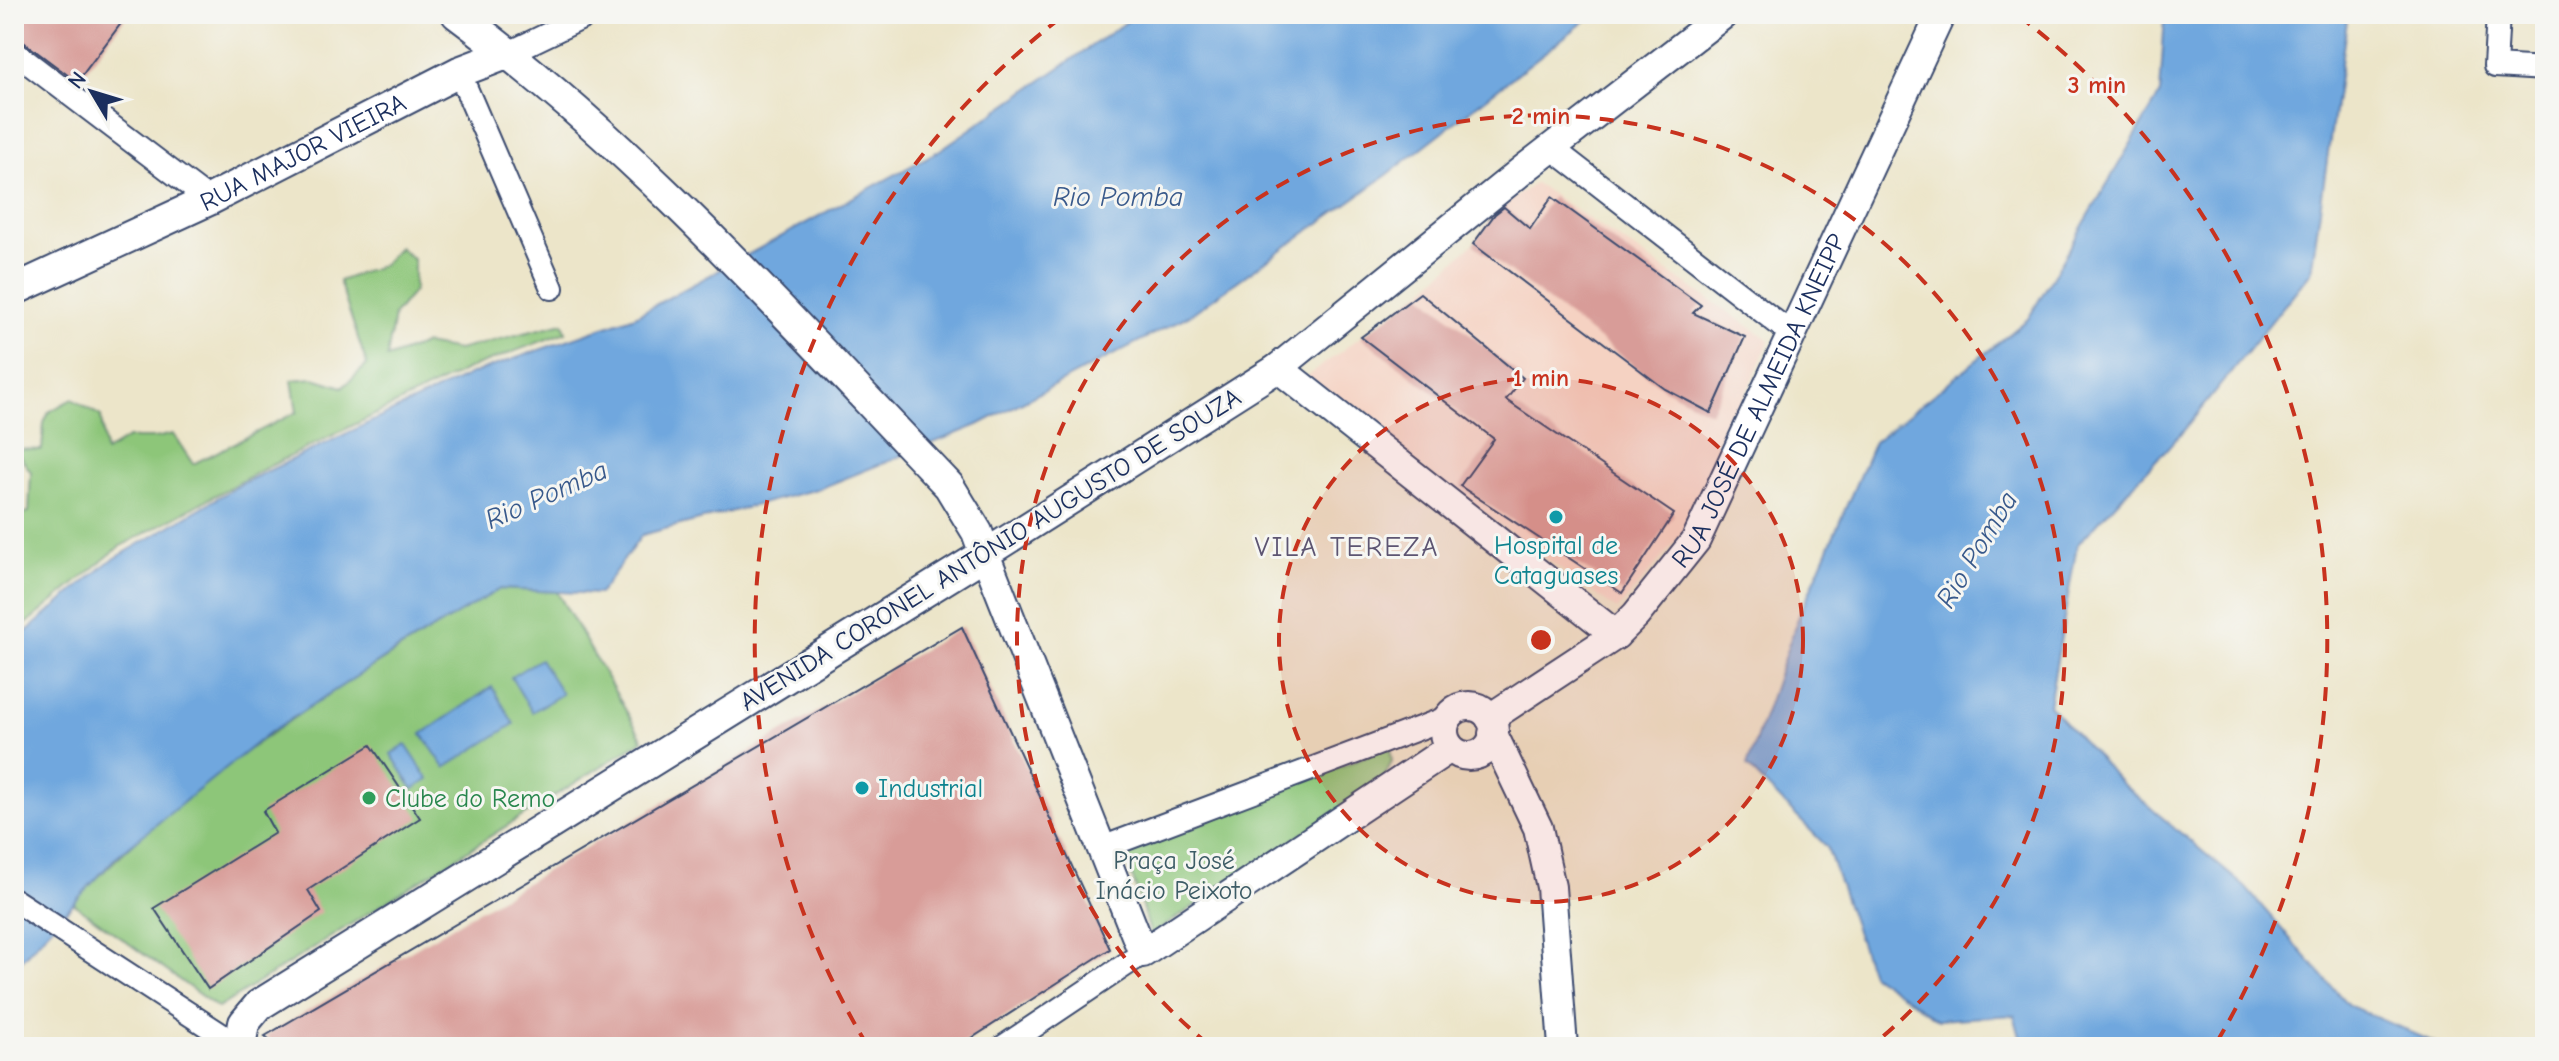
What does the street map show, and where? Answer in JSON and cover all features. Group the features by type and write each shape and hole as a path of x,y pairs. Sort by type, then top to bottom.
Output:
{"main road":[{"path":"457,14 509,53 599,130 719,246 949,486 977,532 985,554"},
{"name":"RUA MAJOR VIEIRA","path":"14,290 209,200 459,72 509,53"},
{"name":"AVENIDA CORONEL ANTÔNIO AUGUSTO DE SOUZA","path":"240,1047 244,1023 259,1005 985,554"}],"street":[{"name":"RUA MAJOR VIEIRA","path":"509,53 590,14"},
{"name":"AVENIDA CORONEL ANTÔNIO AUGUSTO DE SOUZA","path":"985,554 1278,368 1524,169 1724,14"},
{"name":"RUA JOSÉ DE ALMEIDA KNEIPP","path":"1492,726 1616,635 1636,615 1696,540 1941,14"},
{"path":"2498,14 2495,66 2545,69"},
{"path":"14,52 209,200"},
{"path":"459,72 552,288"},
{"path":"1553,149 1793,335"},
{"path":"1278,368 1616,635"},
{"path":"985,554 1143,953"},
{"path":"1102,848 1449,717 1462,708 1485,712 1538,828 1551,887 1563,1047"},
{"path":"1449,717 1444,733 1460,752 1514,778"},
{"path":"1003,1047 1143,953 1460,752 1487,748 1492,726"},
{"path":"14,900 240,1047"}],"shaded area":[{"path":"1535,183 1770,340 1683,533 1617,610 1301,381 1420,293 1473,244 1502,206"}],"green space":[{"path":"399,247 414,260 414,291 394,315 387,358 425,344 458,350 563,323 566,332 468,369 266,468 119,547 14,634 14,516 29,512 31,472 15,449 42,450 44,423 49,412 72,399 101,416 105,452 128,438 173,434 193,464 297,412 292,380 314,378 343,387 367,365 339,281 383,265"},
{"name":"Clube do Remo","path":"500,589 557,592 643,740 218,1008 73,903 120,856 221,770 330,694"},
{"name":"Praça José Inácio Peixoto","path":"1390,746 1392,761 1384,779 1151,935 1125,854"}],"water":[{"name":"Rio Pomba","path":"1138,14 1594,14 1387,175 1190,315 978,425 821,488 642,535 599,594 500,589 394,652 269,733 116,857 14,968 14,642 107,563 243,483 471,374 635,316 937,152"},
{"name":"Rio Pomba","path":"2165,14 2348,14 2311,272 2185,429 2077,545 2049,705 2121,783 2245,887 2348,1005 2445,1047 2023,1047 2014,1015 1938,1020 1871,974 1827,847 1747,766 1796,623 1874,442 2028,319 2160,94"},
{"path":"540,659 562,694 532,712 511,677"},
{"path":"492,687 514,724 445,768 422,734"},
{"path":"406,745 429,780 413,789 391,754"}],"building":[{"path":"14,14 128,14 77,82 14,38"},
{"path":"1552,197 1701,305 1693,313 1745,337 1711,413 1665,389 1473,244 1495,214 1504,207 1530,229"},
{"path":"1420,293 1523,378 1506,400 1674,514 1622,593 1460,486 1494,439 1361,337"},
{"name":"Industrial","path":"962,627 1110,949 958,1047 279,1047 265,1036"},
{"path":"371,745 420,818 308,890 321,912 208,989 154,908 275,833 263,811"}],"place":[{"name":"Hospital de Cataguases","path":"1556,517"},
{"name":"Industrial","path":"862,788"},
{"name":"Clube do Remo","path":"369,798"}],"district":[{"name":"VILA TEREZA","path":"1347,546"}]}
